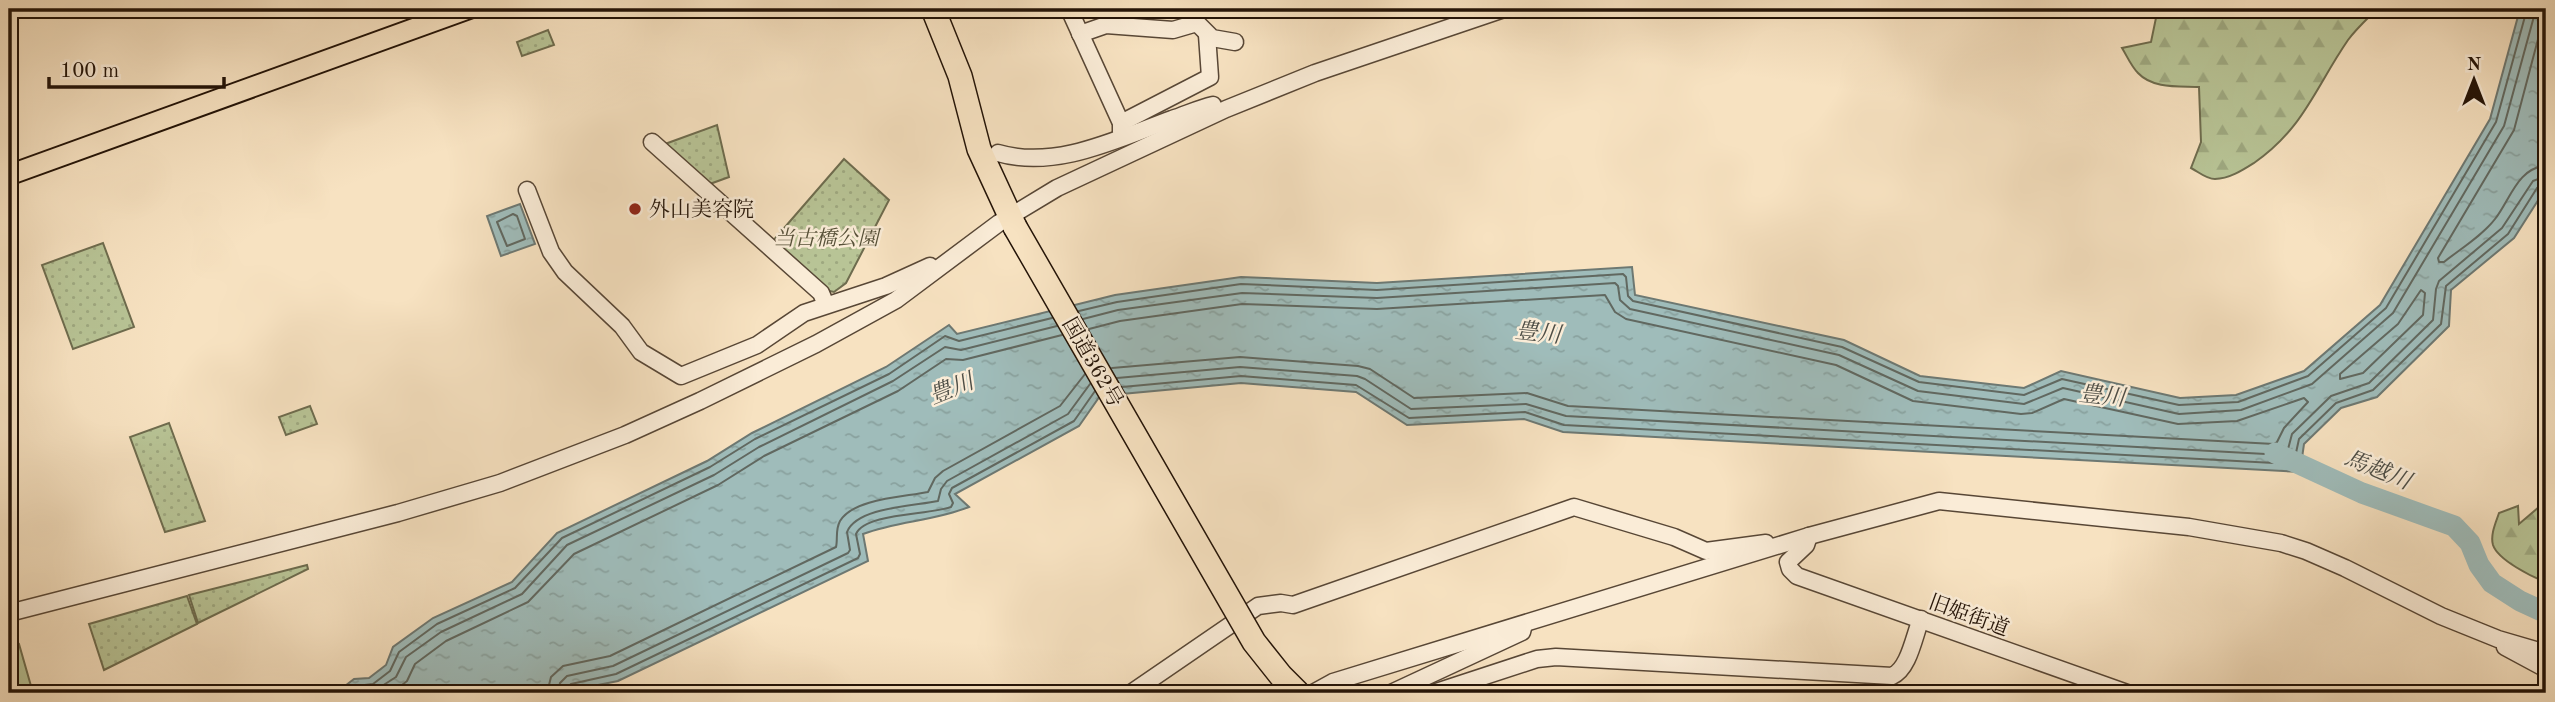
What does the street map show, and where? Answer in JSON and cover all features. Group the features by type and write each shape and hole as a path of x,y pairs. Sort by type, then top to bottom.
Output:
{"highway":[{"name":"国道362号","path":"933,9 960,76 979,149 1012,222 1254,642 1272,666 1299,693"}],"main road":[{"path":"9,175 468,9"}],"street":[{"path":"1069,9 1121,130"},
{"path":"527,190 551,251 565,272 622,327 641,352 681,376 757,345 804,313 886,286 954,256 1012,222 1056,188 1226,108 1315,73 1504,9"},
{"path":"1080,34 1106,25 1173,30 1201,22 1235,41"},
{"path":"1121,130 1210,77 1201,22"},
{"path":"998,153 1016,158 1051,158 1121,130 1211,105 1226,108"},
{"path":"652,142 821,293 827,305"},
{"path":"9,613 398,513 500,484 625,435 816,344 896,300 954,256"},
{"path":"1313,693 1333,682 1525,623 1809,536 1939,501 2189,527 2281,544 2306,551 2441,616 2498,639 2546,653"},
{"path":"1131,693 1258,606 1281,603 1293,605 1574,507 1674,537 1706,551 1758,542 1783,544"},
{"name":"旧姫街道","path":"1809,536 1806,545 1788,562 1790,569 1797,576 2127,693"},
{"path":"1433,693 1538,659 1556,657 1892,676 1899,673 1921,620"},
{"path":"1391,693 1522,632 1525,623"},
{"path":"2498,639 2501,645 2546,669"}],"green space":[{"path":"2172,9 2377,9 2348,40 2285,136 2250,166 2231,176 2215,179 2191,168 2201,142 2199,87 2167,86 2151,82 2136,70 2122,48 2151,42 2157,13"},
{"path":"548,30 554,45 522,56 517,42"},
{"path":"717,125 729,177 707,185 665,144"},
{"name":"当古橋公園","path":"844,159 889,200 846,283 834,292 825,290 772,242"},
{"path":"103,243 134,327 73,349 42,265"},
{"path":"310,406 317,424 286,435 279,417"},
{"path":"169,423 205,521 165,532 130,437"},
{"path":"2546,501 2546,582 2508,562 2496,551 2492,537 2499,513 2518,506 2519,524"},
{"path":"307,565 308,569 198,623 189,595"},
{"path":"187,596 197,624 104,670 89,624"},
{"path":"19,644 33,693 9,693 9,647"}],"water":[{"name":"豊川","path":"2520,9 2546,9 2546,192 2544,191 2514,238 2451,290 2449,326 2377,397 2341,408 2304,444 2300,472 1563,432 1524,419 1407,425 1356,392 1241,383 1100,396 1079,426 955,494 969,507 863,534 868,561 618,681 558,693 336,693 354,679 369,678 386,665 393,647 433,618 512,582 557,533 707,461 752,433 886,367 949,325 957,334 1115,295 1241,277 1377,283 1632,267 1635,295 1844,340 1920,376 2024,388 2061,371 2180,398 2236,395 2304,371 2380,305 2490,119"},
{"path":"520,204 535,244 501,256 487,216"}],"waterway":[{"name":"馬越川","path":"2275,453 2362,493 2454,526 2470,543 2479,565 2492,583 2520,601 2546,613"}],"place":[{"name":"外山美容院","path":"635,209"}]}
